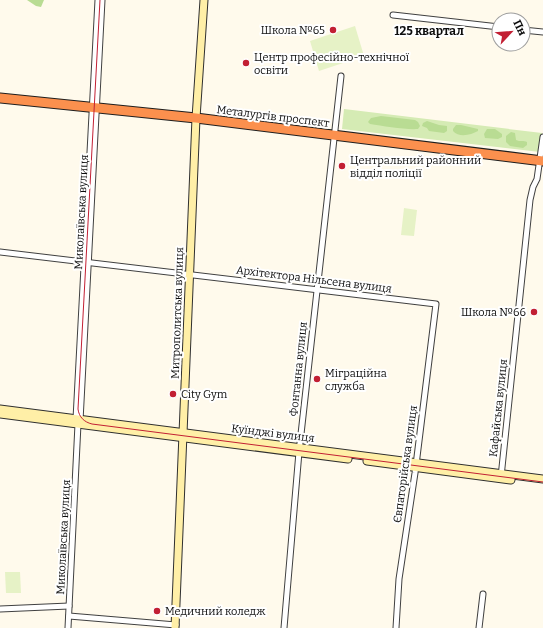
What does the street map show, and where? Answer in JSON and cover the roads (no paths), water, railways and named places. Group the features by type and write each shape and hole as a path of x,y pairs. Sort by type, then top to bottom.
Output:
{"highway":[{"name":"Металургів проспект","path":"0,98 196,118 541,160"}],"main road":[{"name":"Митрополитська вулиця","path":"176,626 196,118 204,0"},
{"name":"Куїнджі вулиця","path":"0,409 299,450 501,476 543,479"},
{"name":"Куїнджі вулиця","path":"0,414 78,420"},
{"name":"Куїнджі вулиця","path":"501,476 543,484"}],"street":[{"name":"Миколаївська вулиця","path":"98,0 98,45"},
{"name":"Миколаївська вулиця","path":"68,628 98,45 102,0"},
{"path":"393,15 491,26"},
{"path":"531,31 543,32"},
{"name":"Фонтанна вулиця","path":"284,628 299,450 341,76"},
{"path":"541,160 543,137"},
{"name":"Кафайська вулиця","path":"501,476 530,200 541,160"},
{"name":"Архітектора Нільсена вулиця","path":"0,252 436,304"},
{"name":"Євпаторійська вулиця","path":"396,628 399,580 416,465 436,304"},
{"path":"479,628 483,594"},
{"path":"0,609 69,606"},
{"path":"69,616 176,626"}],"tram line":[{"path":"100,0 78,409 82,419 92,424 543,482"}],"place":[{"name":"Школа №65","path":"333,30"},
{"name":"Центр професійно-технічної освіти","path":"246,63"},
{"name":"Центральний районний відділ поліції","path":"342,166"},
{"name":"Школа №66","path":"534,312"},
{"name":"Міграційна служба","path":"317,379"},
{"name":"City Gym","path":"173,394"},
{"name":"Медичний коледж","path":"157,611"}],"district":[{"name":"125 квартал","path":"429,31"}]}
